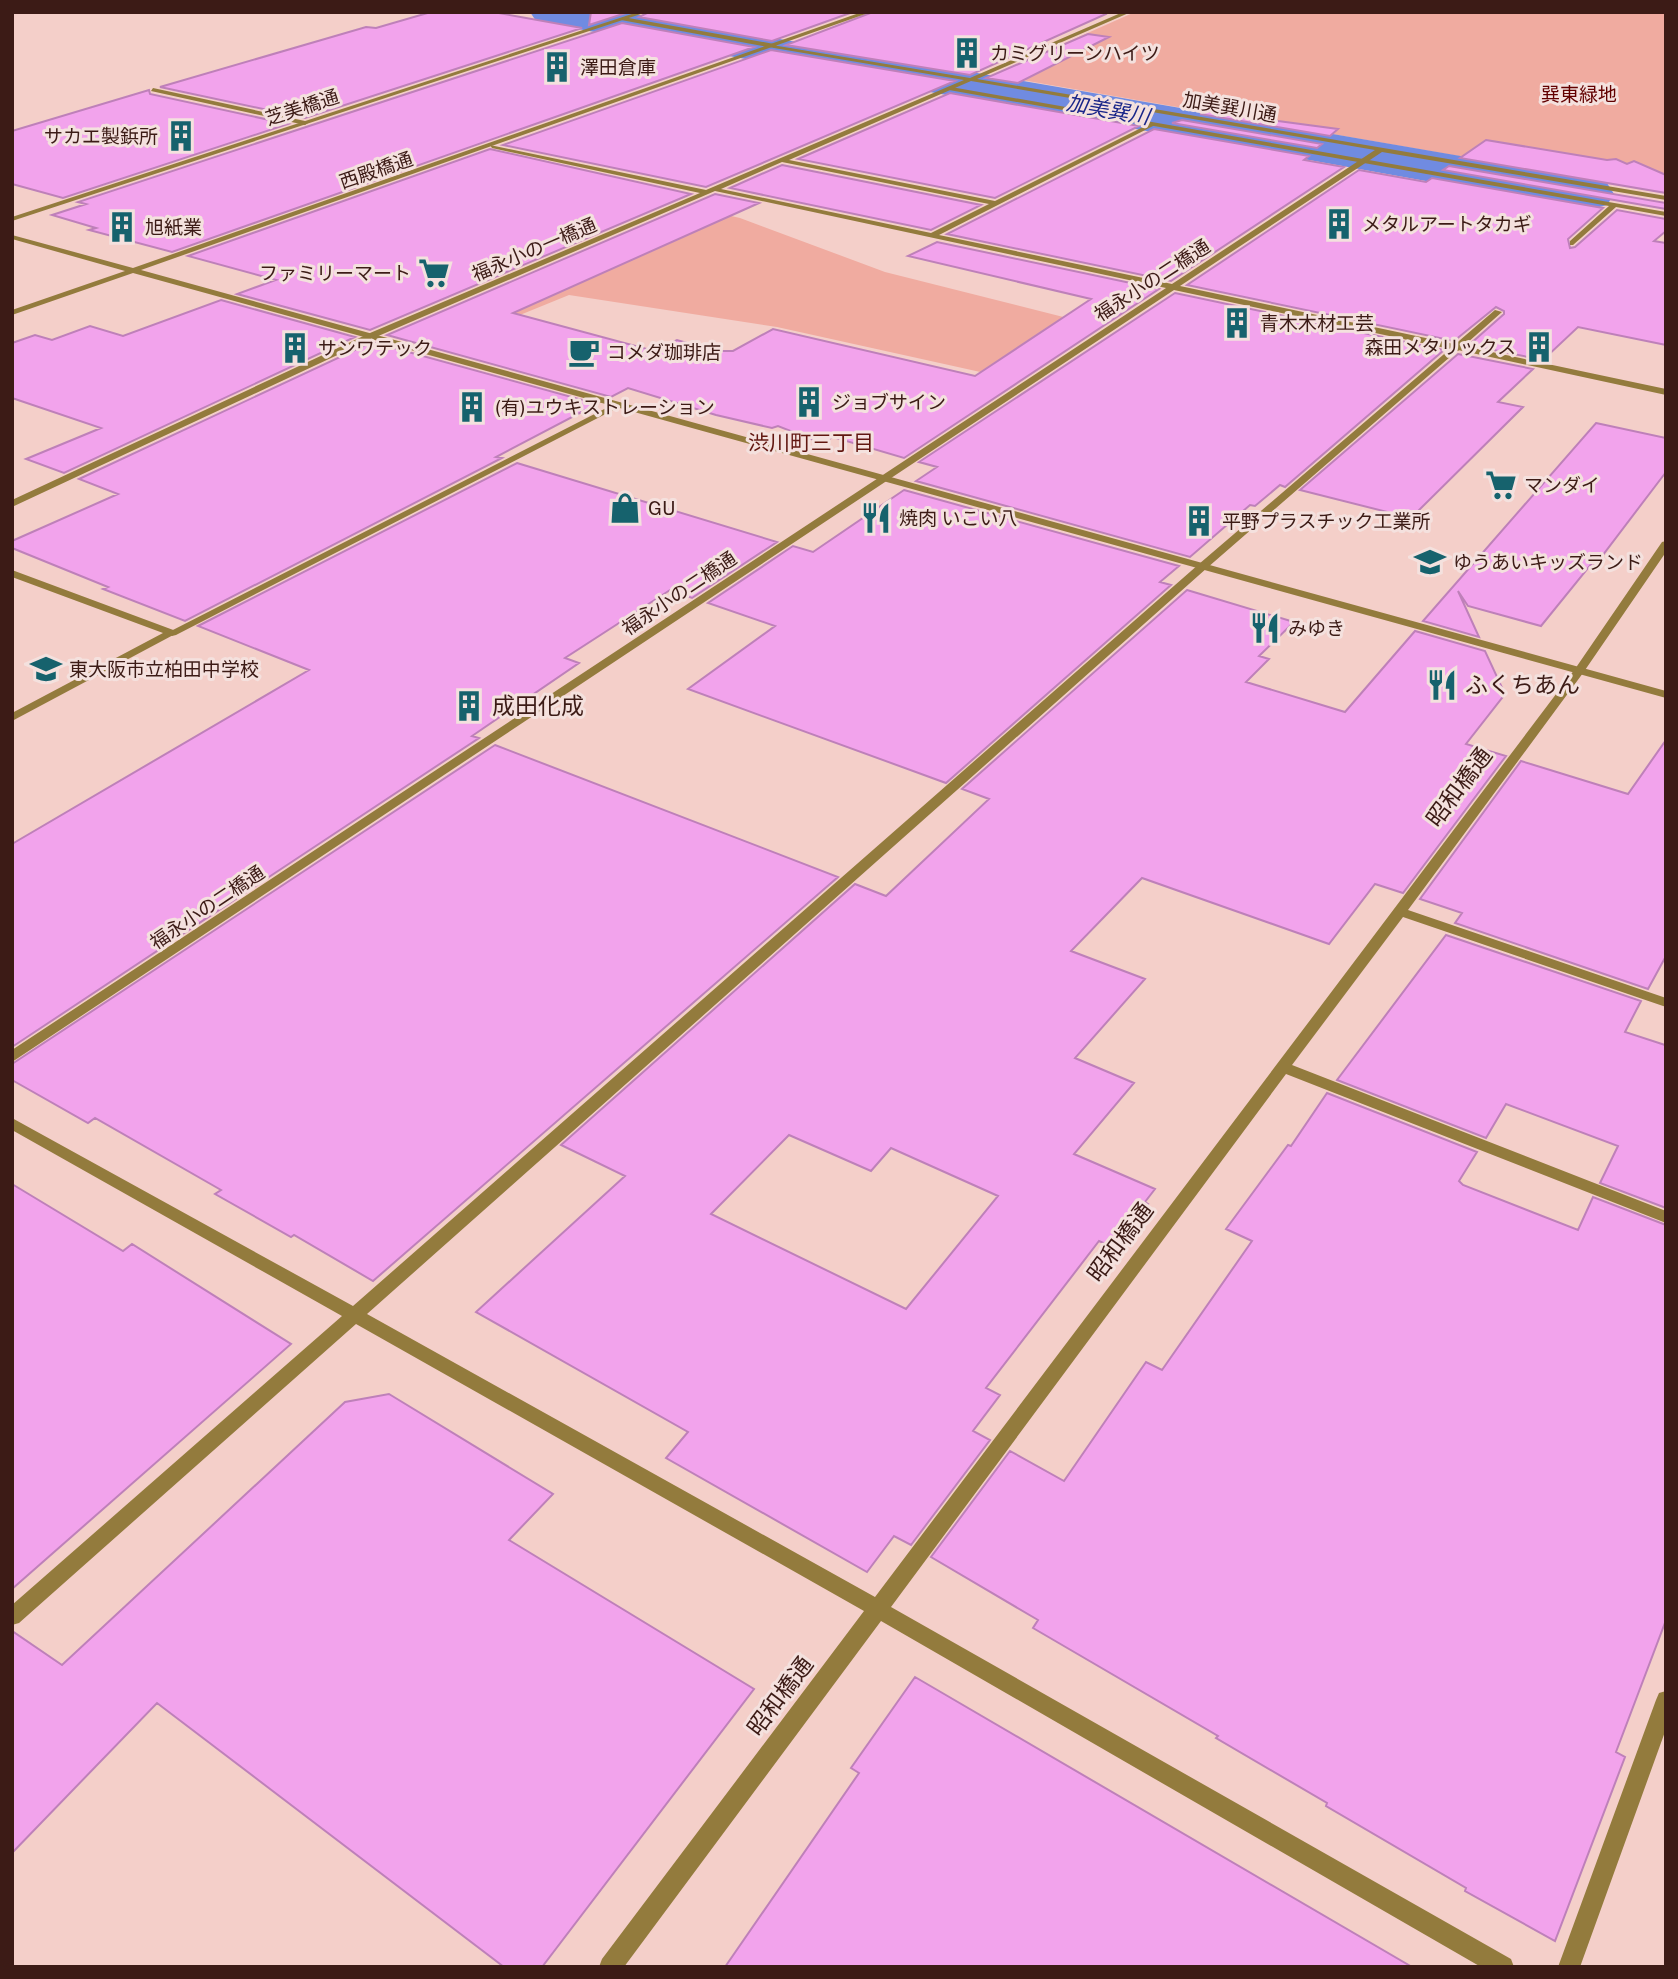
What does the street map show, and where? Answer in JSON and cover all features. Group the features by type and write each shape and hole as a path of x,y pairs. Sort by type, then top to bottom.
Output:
{"street":[{"path":"621,20 644,12"},
{"name":"西殿橋通","path":"12,313 868,12"},
{"path":"970,81 1128,12"},
{"name":"芝美橋通","path":"12,219 621,20"},
{"name":"加美巽川通","path":"621,20 1666,198"},
{"name":"福永小の一橋通","path":"12,503 373,335 970,81"},
{"path":"953,88 1666,214"},
{"path":"153,90 304,123"},
{"path":"931,236 1153,124"},
{"path":"492,146 1666,392"},
{"name":"福永小の二橋通","path":"12,1057 1380,149"},
{"path":"781,160 995,203"},
{"path":"1573,243 1614,205"},
{"path":"12,237 1666,695"},
{"path":"12,1617 1203,566 1498,312"},
{"path":"12,718 172,633 621,404"},
{"name":"昭和橋通","path":"610,1967 1578,671 1666,544"},
{"path":"12,573 172,633"},
{"path":"1399,911 1666,1003"},
{"path":"1283,1067 1666,1217"},
{"path":"12,1123 878,1608 1503,1967"},
{"path":"1569,1967 1666,1700"}],"green space":[{"name":"巽東緑地","path":"1135,12 1666,12 1666,192 993,75"},
{"path":"696,208 740,218 885,272 1087,323 1003,377 777,327 569,295 515,317 475,307"}],"building":[{"path":"431,12 493,12 582,28 305,118 160,87 366,27 376,28"},
{"path":"591,12 629,12 589,25"},
{"path":"649,12 853,12 772,41 639,17"},
{"path":"873,12 1106,14 970,75 786,45"},
{"path":"622,23 754,47 172,252 89,230 96,228 52,215 86,204 78,202"},
{"path":"1088,34 1109,37 1018,83 986,78"},
{"path":"771,50 955,81 706,187 503,145"},
{"path":"149,90 150,94 288,124 63,198 12,184 12,131"},
{"path":"950,93 1139,126 995,198 798,159"},
{"path":"1223,107 1278,121 1338,129 1330,136 1200,114"},
{"path":"1182,120 1322,144 1317,148 1172,123"},
{"path":"1154,129 1309,156 1304,160 1344,167 1171,281 947,234"},
{"path":"1486,140 1607,160 1616,159 1627,164 1634,161 1666,175 1666,193 1460,158"},
{"path":"490,149 691,194 370,330 237,294 276,280 188,256"},
{"path":"782,165 981,205 931,230 730,188"},
{"path":"1449,166 1666,203 1666,209 1443,170"},
{"path":"1359,170 1426,182 1432,178 1603,208 1568,239 1570,248 1575,247 1617,210 1666,219 1666,231 1654,241 1666,243 1666,345 1578,327 1543,360 1469,345 1504,314 1504,311 1496,307 1454,341 1187,285"},
{"path":"715,194 759,203 513,313 654,351 677,340 715,351 733,351 773,329 975,376 1091,299 908,256 937,242 1159,289 904,458 833,437 821,443 778,426 772,428 716,415 628,388 611,397 387,335"},
{"path":"1175,293 1444,350 1285,487 1280,485 1255,506 1250,505 1190,557 916,481 937,467 919,462"},
{"path":"221,300 355,337 64,473 26,459 101,428 12,398 12,343 35,335 52,340 90,326 123,336"},
{"path":"372,342 597,404 496,457 502,458 185,621 103,589 108,587 12,548 12,541 118,494 79,479"},
{"path":"1458,354 1533,369 1498,402 1523,407 1411,518 1300,490"},
{"path":"1596,423 1666,438 1666,472 1596,564 1592,563 1541,626 1468,606 1458,591 1479,637 1423,621"},
{"path":"517,463 777,542 692,598 670,590 565,658 579,663 472,736 479,738 12,1047 12,844 309,670 198,626"},
{"path":"904,490 1179,566 1160,582 1171,585 946,783 688,689 775,626 708,603 793,546 813,552"},
{"path":"1187,590 1294,622 1259,656 1269,659 1246,682 1345,712 1415,631 1485,651 1505,694 1466,744 1506,756 1403,893 1375,884 1329,944 1142,878 1071,951 1145,979 1075,1058 1134,1083 1074,1154 1155,1189 1145,1202 1148,1204 1115,1248 1099,1241 986,1388 1000,1395 973,1431 990,1440 911,1545 894,1536 867,1572 666,1458 688,1432 476,1312 625,1176 561,1145 855,884 886,896 989,799 962,789","holes":["789,1135 871,1171 891,1148 998,1196 906,1309 711,1214"]},
{"path":"1666,740 1666,956 1648,989 1455,923 1462,913 1420,899 1521,761 1628,794"},
{"path":"495,745 838,877 373,1281 294,1235 291,1237 215,1194 221,1190 95,1118 88,1123 12,1080 12,1064"},
{"path":"1446,935 1641,1001 1625,1032 1665,1045 1666,1043 1666,1208 1600,1183 1618,1146 1506,1104 1486,1138 1337,1080"},
{"path":"1327,1093 1477,1152 1459,1181 1463,1185 1578,1230 1593,1197 1666,1225 1666,1620 1616,1752 1625,1757 1555,1941 1465,1891 1466,1888 1326,1806 1327,1803 1216,1738 1218,1736 1033,1628 1038,1620 931,1557 1010,1451 1064,1481 1146,1362 1162,1370 1252,1241 1226,1229 1288,1145 1291,1146"},
{"path":"12,1184 123,1251 132,1244 291,1344 12,1589"},
{"path":"389,1394 553,1494 509,1540 754,1689 542,1967 504,1967 157,1703 12,1853 12,1631 62,1665 345,1402"},
{"path":"915,1677 1412,1967 725,1967 859,1773 851,1768"}],"waterway":[{"name":"加美巽川","path":"550,12 1588,194"}],"place":[{"name":"カミグリーンハイツ","path":"967,53"},
{"name":"澤田倉庫","path":"557,67"},
{"name":"サカエ製鋲所","path":"181,136"},
{"name":"メタルアートタカギ","path":"1339,224"},
{"name":"旭紙業","path":"122,227"},
{"name":"ファミリーマート","path":"434,273"},
{"name":"青木木材工芸","path":"1237,323"},
{"name":"森田メタリックス","path":"1539,347"},
{"name":"サンワテック","path":"295,348"},
{"name":"コメダ珈琲店","path":"584,352"},
{"name":"ジョブサイン","path":"809,402"},
{"name":"(有)ユウキストレーション","path":"472,407"},
{"name":"マンダイ","path":"1501,485"},
{"name":"GU","path":"625,508"},
{"name":"焼肉 いこい八","path":"876,518"},
{"name":"平野プラスチック工業所","path":"1199,521"},
{"name":"ゆうあいキッズランド","path":"1430,562"},
{"name":"みゆき","path":"1265,628"},
{"name":"東大阪市立柏田中学校","path":"46,669"},
{"name":"ふくちあん","path":"1442,685"},
{"name":"成田化成","path":"469,706"}],"district":[{"name":"渋川町三丁目","path":"811,443"}]}
